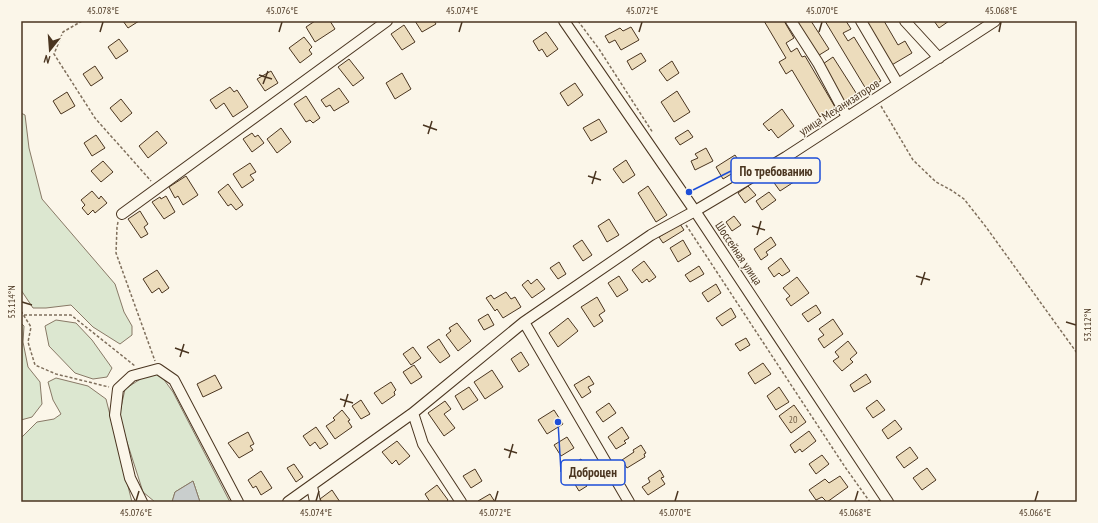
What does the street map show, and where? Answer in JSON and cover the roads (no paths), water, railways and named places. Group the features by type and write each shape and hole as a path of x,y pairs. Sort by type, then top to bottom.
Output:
{"street":[{"path":"122,214 387,21"},
{"name":"Шоссейная улица","path":"564,21 695,211 888,502"},
{"path":"791,21 818,63 847,117"},
{"path":"860,21 898,84"},
{"path":"905,21 939,58"},
{"name":"улица Механизаторов","path":"288,502 414,413 524,322 651,235 695,211 786,157 995,21"},
{"path":"524,322 629,502"},
{"path":"142,502 130,478 115,415 118,389 132,376 158,369 174,380 238,502"},
{"path":"414,413 423,444 461,502"},
{"path":"312,486 315,502"}],"place":[{"name":"По требованию","path":"689,192"},
{"name":"Доброцен","path":"558,422"}]}
